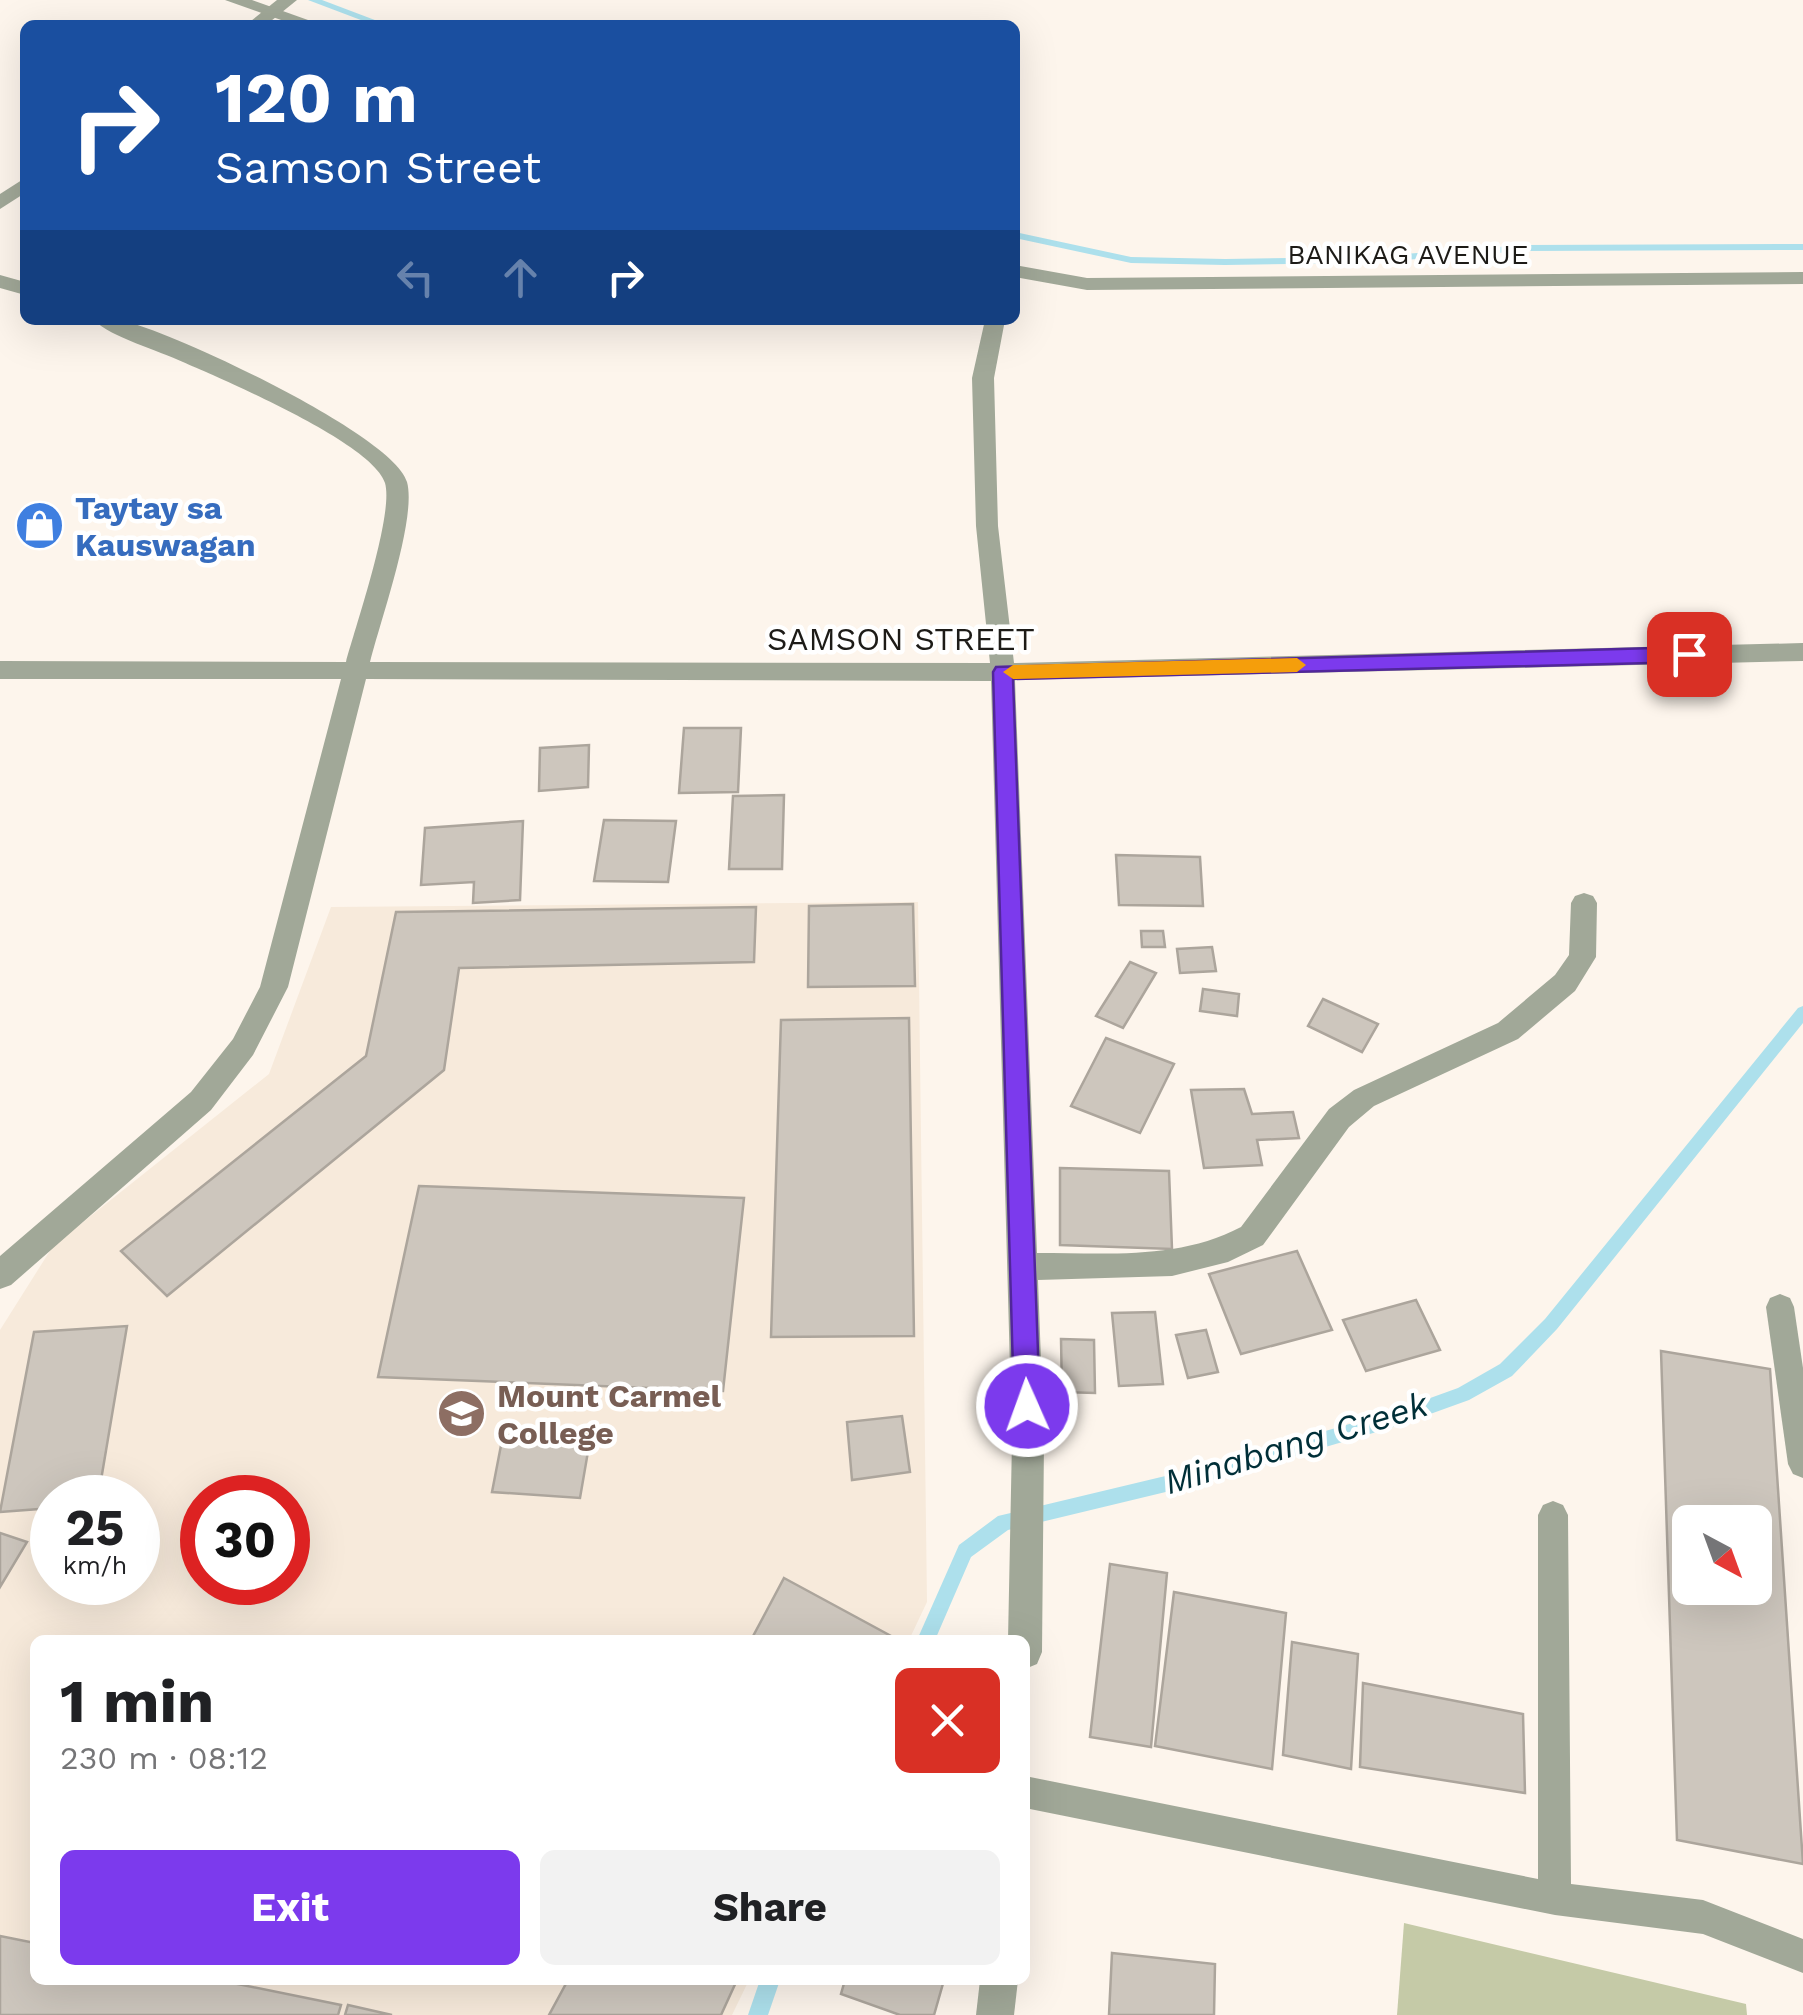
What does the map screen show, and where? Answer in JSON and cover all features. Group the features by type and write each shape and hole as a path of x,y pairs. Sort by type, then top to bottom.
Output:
{"street":[{"path":"234,0 281,6 305,20"},
{"path":"0,203 20,188"},
{"name":"BANIKAG AVENUE","path":"1020,276 1088,284 1803,278"},
{"path":"0,1275 201,1101 243,1047 274,987 398,508 394,475 372,451 326,422 115,325"},
{"path":"993,325 983,378 987,526 1003,672 1028,1441 1026,1635"},
{"name":"SAMSON STREET","path":"0,670 1003,672 1803,652"},
{"path":"1022,1268 1188,1261 1232,1250 1252,1236 1340,1118 1364,1098 1508,1031 1565,983 1582,957 1584,904"},
{"path":"995,2015 998,1985"}],"lane":[{"path":"1780,1307 1803,1464"},
{"path":"1553,1515 1556,1899"},
{"path":"1030,1793 1556,1899 1703,1917 1803,1956"}],"shaded area":[{"name":"Mount Carmel College","path":"918,902 927,1602 911,1635 30,1635 30,1985 747,1985 732,2015 0,2015 0,1330 53,1246 269,1074 331,907"}],"green space":[{"path":"1404,1923 1746,2004 1747,2015 1397,2015"}],"building":[{"path":"684,728 741,728 738,792 679,793"},
{"path":"589,745 588,787 539,791 540,748"},
{"path":"784,795 782,869 729,869 733,796"},
{"path":"604,820 676,821 668,882 594,881"},
{"path":"523,821 520,900 473,903 474,882 421,885 425,828"},
{"path":"1116,855 1200,857 1203,906 1119,905"},
{"path":"913,904 915,986 808,987 809,906"},
{"path":"756,907 754,962 459,968 444,1070 167,1296 121,1251 366,1056 396,912"},
{"path":"1141,931 1163,931 1165,947 1142,947"},
{"path":"1212,947 1216,971 1180,973 1177,949"},
{"path":"1130,962 1156,973 1123,1028 1096,1016"},
{"path":"1203,989 1239,994 1237,1016 1200,1011"},
{"path":"1323,999 1378,1024 1362,1052 1308,1026"},
{"path":"909,1018 914,1336 771,1337 781,1020"},
{"path":"1106,1038 1174,1064 1140,1133 1071,1106"},
{"path":"1244,1089 1252,1114 1293,1112 1299,1138 1257,1140 1262,1165 1204,1168 1191,1090"},
{"path":"1060,1168 1169,1171 1172,1249 1060,1245"},
{"path":"419,1186 744,1198 723,1391 378,1377"},
{"path":"1297,1251 1332,1330 1241,1354 1209,1274"},
{"path":"1416,1300 1440,1350 1366,1371 1343,1320"},
{"path":"1155,1312 1163,1384 1119,1386 1112,1313"},
{"path":"127,1326 102,1475 30,1475 30,1510 0,1512 34,1332"},
{"path":"1206,1330 1218,1372 1188,1378 1176,1335"},
{"path":"1061,1339 1094,1340 1095,1393 1062,1392"},
{"path":"1661,1351 1770,1369 1803,1864 1677,1840"},
{"path":"902,1416 910,1472 852,1480 847,1422"},
{"path":"503,1435 590,1440 580,1498 492,1492"},
{"path":"0,1533 27,1542 0,1587"},
{"path":"1110,1564 1167,1573 1151,1747 1090,1737"},
{"path":"784,1578 889,1635 754,1635"},
{"path":"1174,1592 1286,1613 1272,1769 1155,1746"},
{"path":"1292,1642 1358,1654 1351,1769 1283,1755"},
{"path":"1363,1683 1523,1714 1525,1793 1360,1767"},
{"path":"0,1936 30,1942 30,1985 243,1985 341,2005 338,2015 0,2015"},
{"path":"1112,1953 1215,1964 1214,2015 1109,2015"},
{"path":"565,1985 735,1985 721,2015 549,2015"},
{"path":"844,1985 943,1985 934,2015 900,2015 841,1994"},
{"path":"348,2005 392,2015 345,2015"}],"waterway":[{"path":"313,0 369,20"},
{"path":"1020,236 1131,260 1225,262 1364,260 1524,248 1803,247"},
{"name":"Minabang Creek","path":"928,1635 965,1551 1004,1522 1203,1475 1397,1418 1463,1394 1506,1370 1551,1324 1803,1012"},
{"name":"Minabang Creek","path":"758,2015 768,1985"}],"slow traffic":[{"path":"1013,672 1297,665"}],"place":[{"name":"Taytay sa Kauswagan","path":"40,526"},
{"name":"Mount Carmel College","path":"462,1414"}],"route":[{"path":"1027,1406 1003,672 1689,654"}]}
